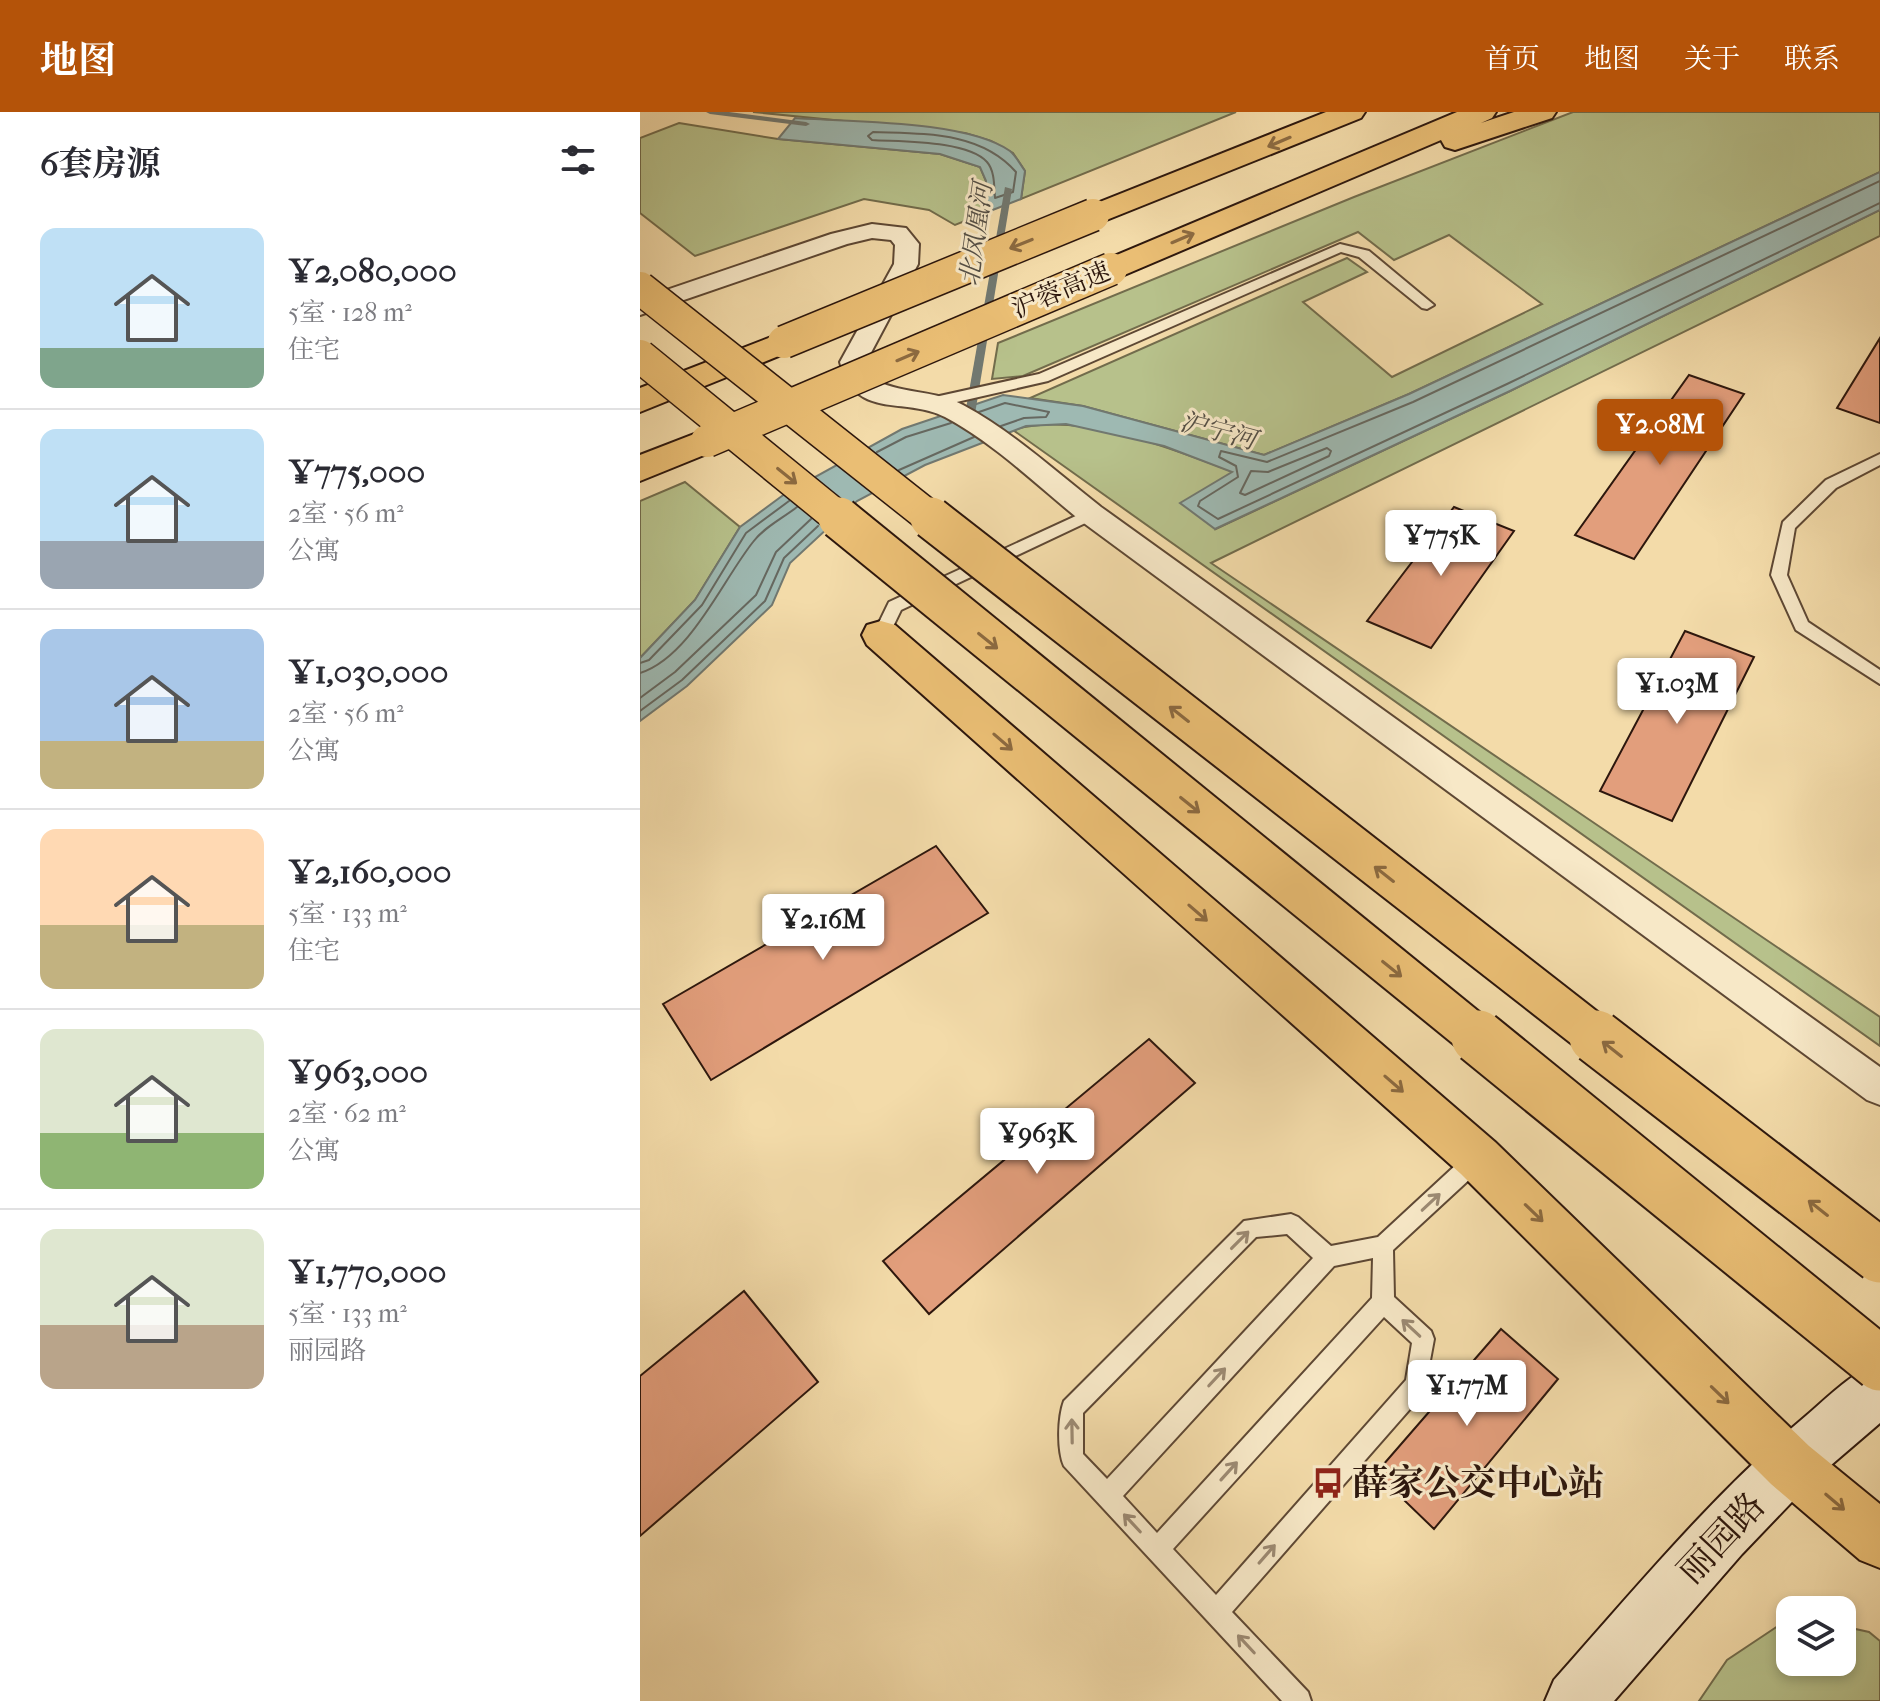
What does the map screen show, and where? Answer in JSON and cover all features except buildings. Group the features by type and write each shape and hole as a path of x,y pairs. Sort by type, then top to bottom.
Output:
{"main road":[{"name":"沪蓉高速","path":"640,401 1351,112"},
{"name":"沪蓉高速","path":"640,469 1482,112"},
{"path":"1237,215 1542,112"},
{"path":"640,288 1241,763 1880,1256"},
{"path":"640,356 1880,1364"},
{"path":"881,635 1478,1158 1790,1465 1880,1540"}],"street":[{"path":"640,307 839,239 872,231 898,233 907,244 906,264 853,362 858,381 876,393 943,404 1002,443 1091,514 1880,1088"},
{"name":"丽园路","path":"1575,1701 1722,1534 1790,1465 1880,1388"}],"lane":[{"path":"943,404 1043,378 1340,248 1364,254 1427,305"},
{"path":"1880,459 1831,484 1788,526 1779,575 1802,626 1880,678"},
{"path":"881,635 895,606 1091,514"},
{"path":"1107,1496 1328,1257 1383,1246 1478,1158"},
{"path":"1299,1701 1072,1458 1072,1409 1251,1228 1291,1224 1328,1257"},
{"path":"1157,1550 1383,1302 1383,1246"},
{"path":"1216,1612 1416,1385 1423,1339 1383,1302"}],"green space":[{"path":"753,112 1236,112 1021,199 1025,171 1013,153 991,141 965,133"},
{"path":"1573,112 1880,112 1880,172 1409,394 1264,455 1083,406 1030,398 1347,258 1367,272 1303,302 1392,377 1542,304 1449,235 1394,260 1358,232 1023,376 992,379 998,343 1354,197"},
{"path":"679,123 778,139 940,154 980,167 986,181 985,213 955,225 929,210 864,199 695,256 640,213 640,138"},
{"path":"1880,210 1880,236 1211,563 1880,1017 1880,1046 1013,430 1038,425 1095,428 1154,443 1233,472 1216,529 1510,391"},
{"path":"685,482 740,527 695,600 640,658 640,501"},
{"path":"1776,1627 1776,1676 1856,1676 1856,1629 1869,1632 1880,1641 1880,1701 1699,1701 1727,1660"}],"water":[{"path":"795,118 907,124 966,133 990,141 1010,151 1025,171 1021,199 985,213 986,181 980,167 940,154 778,139"},
{"path":"1880,172 1880,210 1510,391 1215,529 1180,503 1232,472 1164,446 1066,424 1026,426 925,465 857,501 790,563 772,605 687,686 640,721 640,658 695,600 740,527 786,493 902,429 1003,395 1083,406 1264,455 1409,394"}],"waterway":[{"name":"北凤凰河","path":"710,112 806,124"},
{"name":"北凤凰河","path":"969,420 1008,189"}],"place":[{"name":"薛家公交中心站","path":"1328,1483"}],"water label":[{"name":"沪宁河","path":"1218,431"}]}
